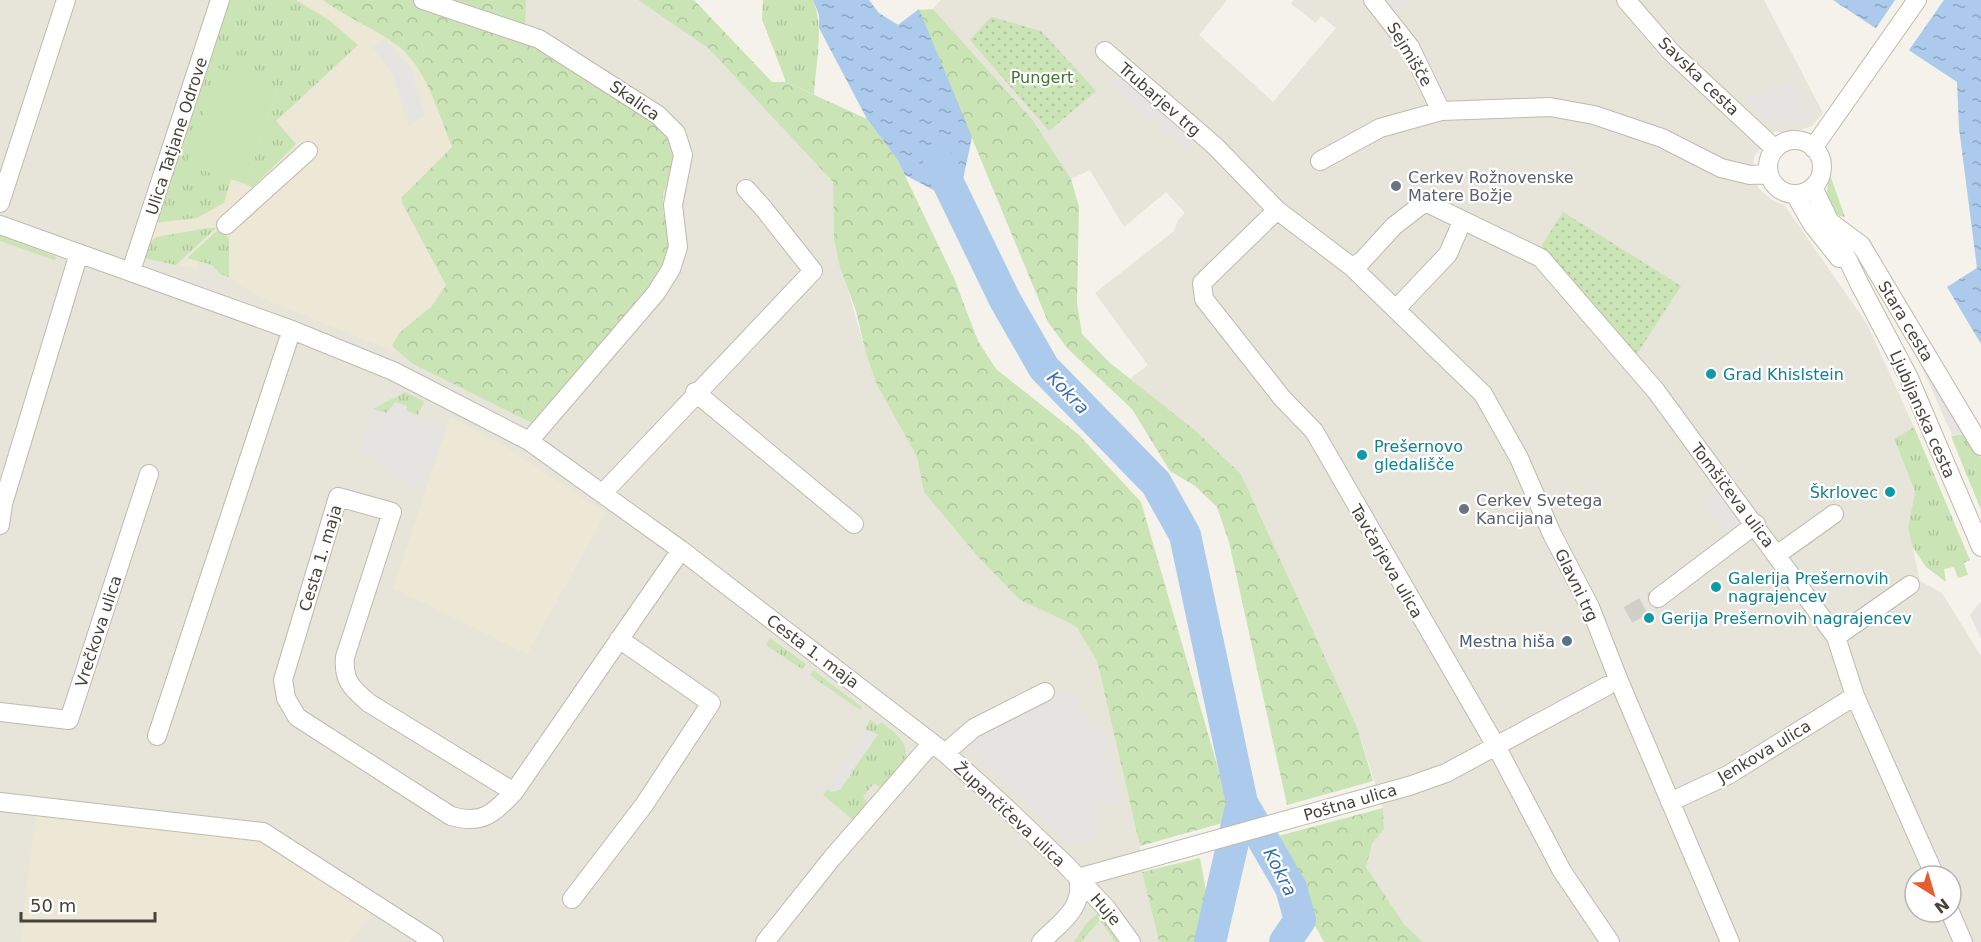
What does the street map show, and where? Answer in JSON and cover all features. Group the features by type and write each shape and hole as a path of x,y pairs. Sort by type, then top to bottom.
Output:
{"street":[{"path":"0,203 66,0"},
{"name":"Ulica Tatjane Odrove","path":"131,271 220,0"},
{"name":"Skalica","path":"423,0 539,39 658,115 676,133 683,155 674,205 678,247 671,269 656,293 529,441"},
{"name":"Sejmišče","path":"1373,0 1394,23 1425,75 1441,111"},
{"name":"Savska cesta","path":"1626,0 1671,52 1775,149"},
{"path":"1814,148 1917,0"},
{"name":"Trubarjev trg","path":"1105,51 1215,146 1277,210 1352,267"},
{"path":"1320,160 1380,128 1441,111 1550,107 1593,115 1662,138 1721,168 1750,175 1768,174"},
{"path":"1790,141 1798,141 1814,148 1819,154 1821,172 1813,187 1795,194 1778,189 1768,174 1770,156 1775,149 1790,141"},
{"path":"226,225 308,151"},
{"name":"Ljubljanska cesta","path":"1813,187 1821,223"},
{"path":"603,493 695,392 813,271 765,209 746,189"},
{"name":"Ljubljanska cesta","path":"1795,194 1821,223 1859,283 1909,378 1981,547"},
{"name":"Tomšičeva ulica","path":"1352,267 1362,261 1394,226 1425,202 1462,222 1541,258 1656,392 1756,524 1836,637 1855,696 1930,864"},
{"name":"Tavčarjeva ulica","path":"1277,210 1202,283 1204,299 1282,398 1314,431 1364,522 1496,746 1562,871 1610,942"},
{"path":"1397,308 1448,254 1462,222"},
{"name":"Stara cesta","path":"1821,223 1861,245 1979,437"},
{"name":"Cesta 1. maja","path":"0,225 292,330 393,371 529,441 681,550 939,748"},
{"path":"0,525 3,504 79,253"},
{"name":"Glavni trg","path":"1352,267 1397,308 1487,400 1590,607 1613,683"},
{"path":"158,736 288,341"},
{"path":"695,392 854,524"},
{"name":"Vrečkova ulica","path":"0,711 69,720 149,474"},
{"name":"Cesta 1. maja","path":"514,792 369,702 351,688 344,674 345,657 392,512 338,497 283,680 286,698 297,717 451,816 469,821 493,814 514,792 681,550"},
{"path":"1778,555 1834,514"},
{"path":"1658,598 1756,524"},
{"path":"1836,637 1910,585"},
{"path":"573,898 644,805 711,703 619,639"},
{"path":"1613,683 1670,802 1730,942"},
{"name":"Poštna ulica","path":"1077,878 1409,786 1446,773 1613,683"},
{"name":"Župančičeva ulica","path":"765,942 832,858 939,748 1045,692"},
{"name":"Jenkova ulica","path":"1670,802 1728,775 1855,696"},
{"name":"Župančičeva ulica","path":"939,748 1000,802 1077,878 1080,888 1076,907 1041,942"},
{"path":"0,802 263,832 434,942"},
{"name":"Huje","path":"1077,878 1107,909 1131,942"},
{"path":"1955,924 1963,942"}],"shaded area":[{"path":"0,0 323,0 413,364 453,382 671,235 663,212 663,194 677,162 525,35 526,0 638,0 708,48 833,182 834,240 866,354 877,385 917,457 924,492 978,557 1020,600 1070,622 1077,628 1097,661 1140,846 1142,872 1159,942 0,942"},
{"path":"226,0 413,0 468,19 471,383 264,299 229,277 220,274 212,265 198,261 196,269 144,258"},
{"path":"941,0 1227,0 1199,35 1273,102 1336,28 1321,16 1316,23 1291,4 1294,0 1764,0 1823,113 1812,126 1788,133 1774,131 1754,157 1752,176 1759,189 1771,199 1785,206 1867,324 1914,427 1894,440 1915,492 1908,527 1920,581 1942,593 1981,656 1981,942 1423,942 1404,924 1366,867 1372,844 1384,829 1383,808 1357,727 1241,474 1196,431 1130,379 1148,365 1095,293 1174,231 1178,220 1185,213 1166,192 1124,227 1090,170 1071,179 1032,119 933,9"},
{"path":"1361,0 1411,0 1406,9 1381,18"},
{"path":"385,38 411,68 425,116 408,125 393,74 372,48"},
{"path":"1122,72 1201,139 1189,153 1110,86"},
{"path":"1794,80 1814,118 1802,125 1785,127 1768,123 1745,99"},
{"path":"1915,352 1974,434 1952,435"},
{"path":"395,402 407,406 406,411 447,426 425,490 411,486 374,461 358,454 373,409 387,413"},
{"path":"450,416 503,445 606,513 527,654 393,588"},
{"path":"1723,482 1756,524 1731,543 1700,500"},
{"path":"1980,602 1981,604 1981,639 1970,615"},
{"path":"1066,689 1106,737 1123,800 1099,807 1103,825 1083,845 1062,840 965,745 985,729"},
{"path":"865,730 878,734 840,790 831,792 828,789"},
{"path":"36,813 262,840 373,911 350,942 20,942"}],"green space":[{"path":"226,0 296,0 329,20 358,45 276,121 296,144 252,188 246,184 278,87 186,164 231,179 224,203 197,218 155,223"},
{"path":"323,0 526,0 525,36 661,126 671,143 677,162 663,194 663,212 671,235 666,266 570,382 532,423 413,364 392,346 399,333 432,306 446,285 402,203 402,197 452,147 422,74 403,50"},
{"path":"638,0 694,0 772,82 786,82 867,119 897,159 954,278 978,341 996,369 1078,434 1141,502 1233,820 1140,846 1097,661 1077,628 1020,600 978,557 924,492 917,457 877,385 866,354 856,311 840,267 834,240 833,182 708,48"},
{"path":"763,0 813,0 817,12 819,36 814,97 813,94 786,82 762,19"},
{"path":"933,9 1032,119 1071,179 1079,207 1077,303 1082,334 1110,363 1196,431 1241,474 1357,727 1373,781 1287,805 1229,542 1217,507 1195,486 1170,471 1132,409 1067,348 1048,322 919,10"},
{"name":"Pungert","path":"991,17 1041,31 1096,91 1049,131 970,40"},
{"path":"218,68 278,87 246,184 186,165"},
{"path":"1830,175 1845,217 1838,215 1830,207 1827,188"},
{"path":"1563,212 1681,286 1635,357 1541,253 1542,245"},
{"path":"216,228 176,265 144,258 147,244 157,237"},
{"path":"219,229 229,238 229,277 220,274 212,265 187,258"},
{"path":"0,236 57,258 54,260 0,241"},
{"path":"405,392 424,401 418,415 405,410 407,407 387,413 373,409"},
{"path":"1914,427 1970,560 1964,563 1968,575 1958,578 1954,567 1944,569 1946,582 1926,567 1912,546 1908,527 1915,492 1894,439"},
{"path":"1966,434 1981,458 1981,510 1951,436"},
{"path":"770,638 806,664 802,669 766,645"},
{"path":"813,670 862,707 860,710 810,675"},
{"path":"870,719 878,726 881,722 898,736 904,745 906,757 884,785 880,787 874,783 863,797 868,803 853,820 823,795 828,789 831,792 871,731 865,730"},
{"path":"1383,808 1384,829 1372,844 1366,867 1404,924 1423,942 1324,942 1308,913 1297,905 1278,836"},
{"path":"1200,858 1215,942 1159,942 1142,872"},
{"path":"1100,911 1121,942 1115,942 1100,920 1081,942 1074,942 1086,924"}],"water":[{"path":"813,0 869,0 879,13 898,25 919,9 972,137 958,203 905,175 897,159 867,119 819,28 819,15"},
{"path":"1833,0 1981,0 1981,344 1947,287 1977,268 1959,128 1957,82"}],"pier":[{"path":"1895,0 1944,0 1907,53 1874,31"}],"waterway":[{"name":"Kokra","path":"939,164 1005,300 1044,368 1156,483 1185,535 1242,803 1291,888 1300,920 1285,942"},
{"name":"Kokra","path":"1210,942 1242,803"}],"tunnel":[{"path":"1628,615 1658,598"}],"place":[{"name":"Cerkev Rožnovenske Matere Božje","path":"1396,186"},
{"name":"Grad Khislstein","path":"1711,374"},
{"name":"Prešernovo gledališče","path":"1362,455"},
{"name":"Škrlovec","path":"1890,492"},
{"name":"Cerkev Svetega Kancijana","path":"1464,509"},
{"name":"Galerija Prešernovih nagrajencev","path":"1716,587"},
{"name":"Gerija Prešernovih nagrajencev","path":"1649,618"},
{"name":"Mestna hiša","path":"1567,641"}]}
